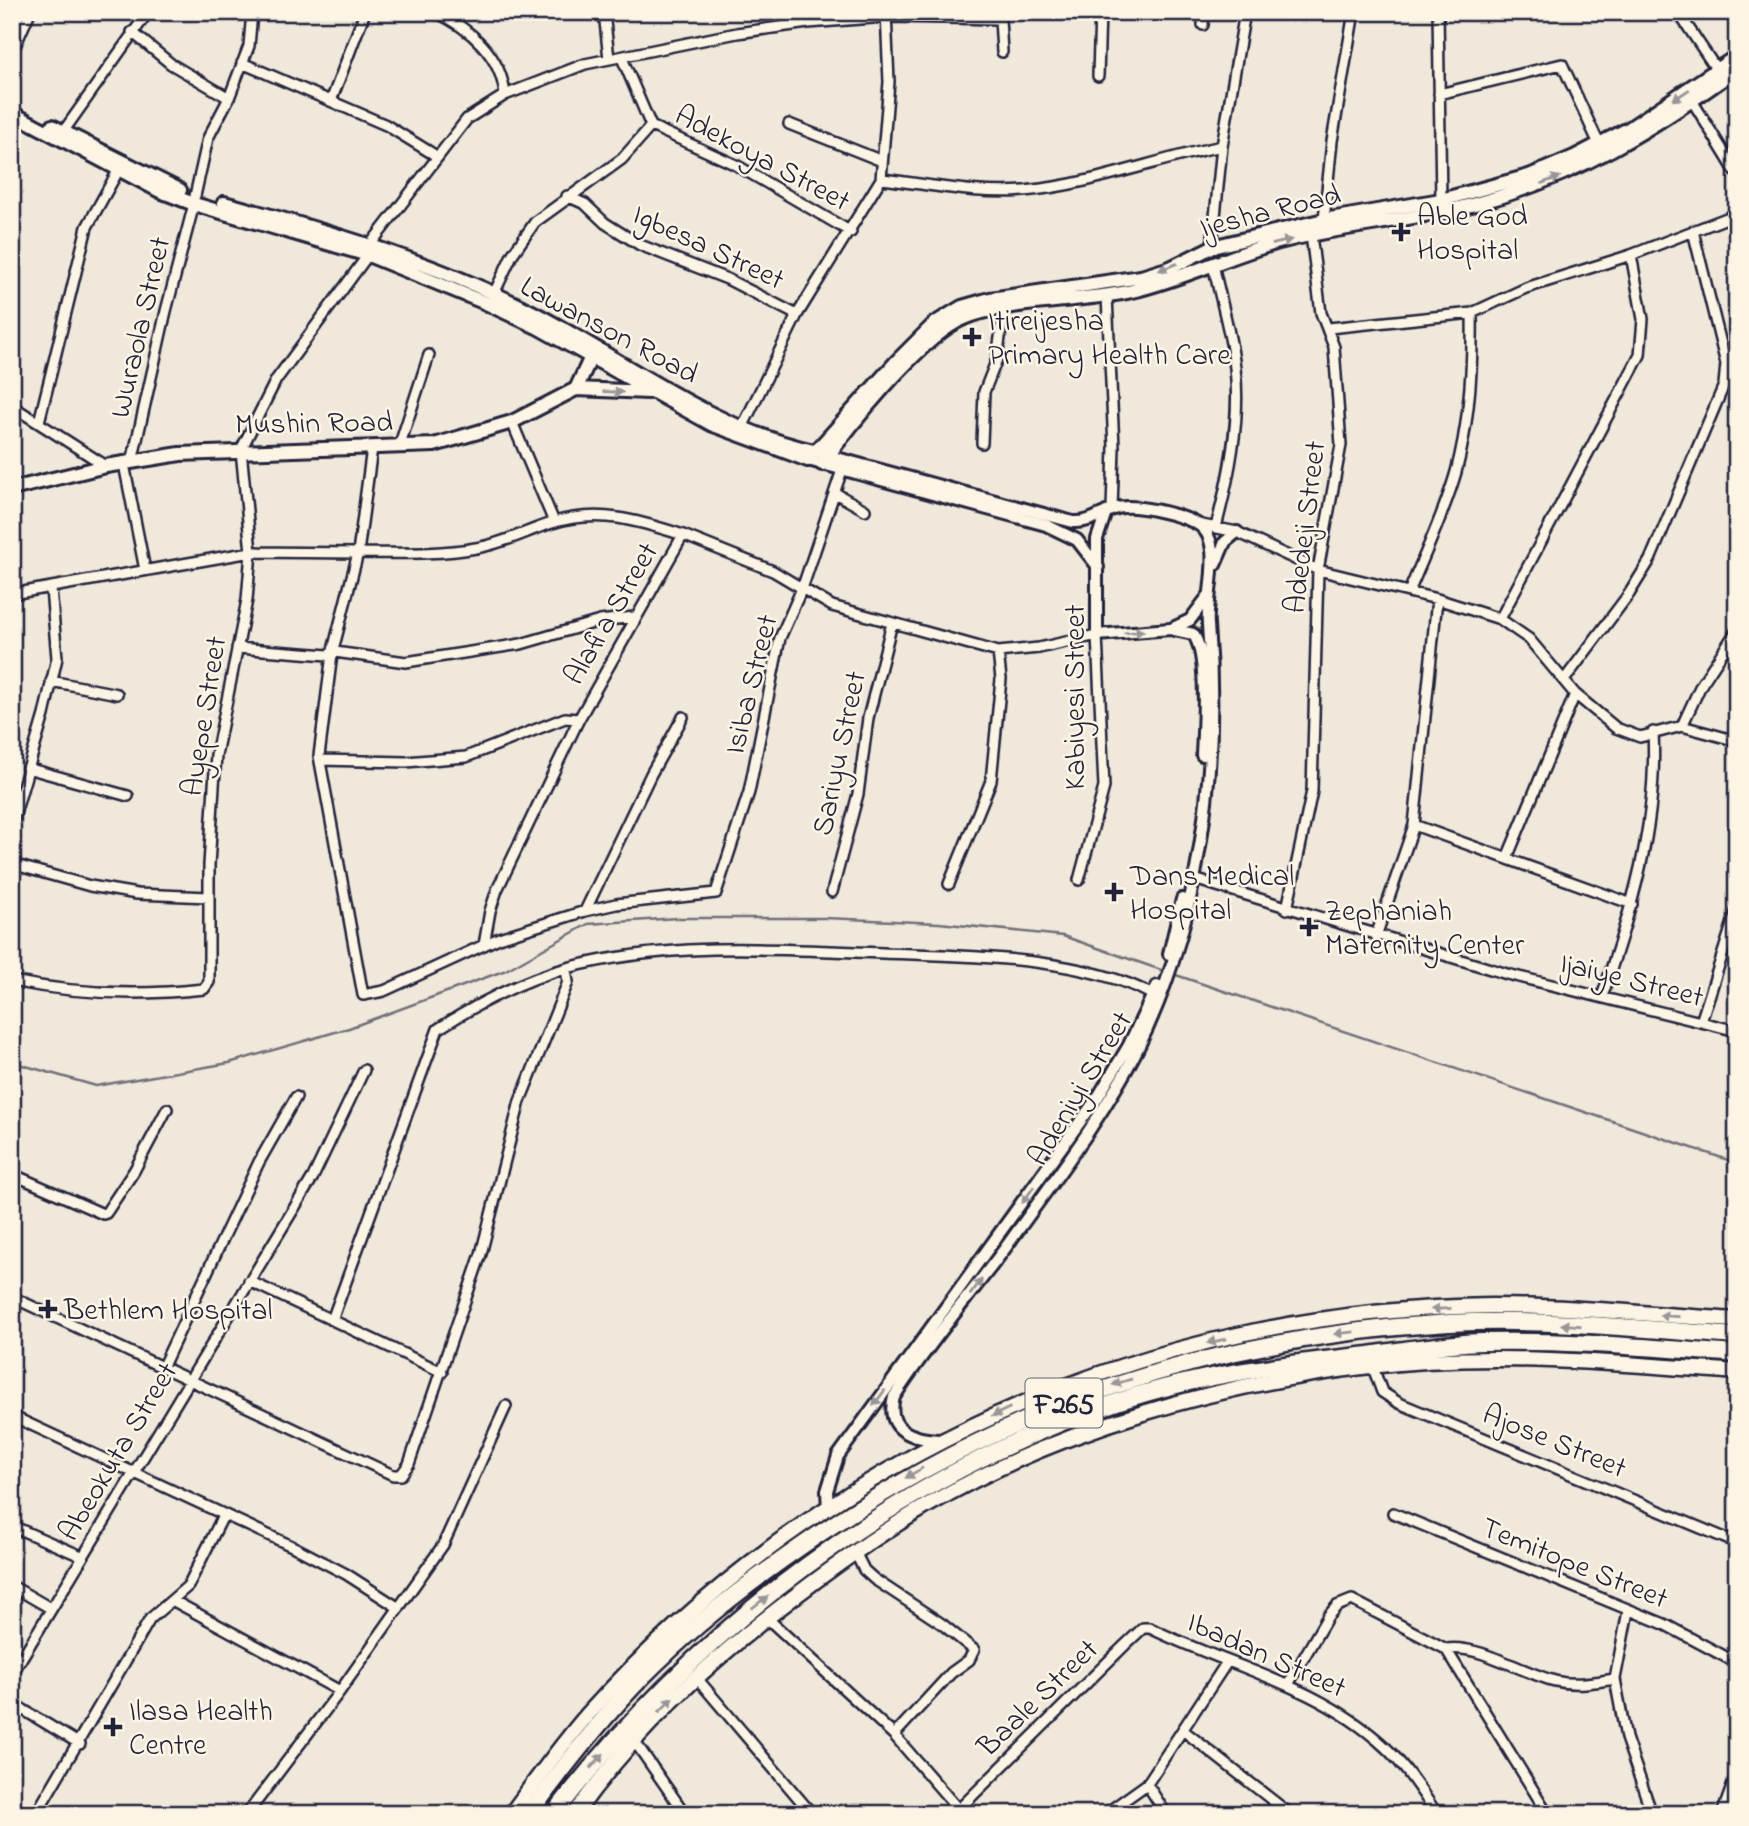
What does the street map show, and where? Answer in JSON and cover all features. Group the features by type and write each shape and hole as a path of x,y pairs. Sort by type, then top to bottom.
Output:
{"highway":[{"name":"F265","path":"529,1814 568,1761 644,1675 741,1590 851,1513 922,1468 1046,1410 1187,1362 1331,1334 1450,1323 1545,1323 1737,1336"},
{"name":"F265","path":"554,1814 645,1706 698,1654 755,1605 856,1533 940,1482 1054,1426 1121,1401 1259,1367 1466,1344 1581,1344 1737,1354"}],"main road":[{"name":"Ijesha Road","path":"811,456 942,318 970,304 1141,277 1170,268 1212,247 1324,220 1441,200 1577,163 1599,144 1630,128 1737,56"},
{"name":"Ijesha Road","path":"825,460 901,364 955,322 978,313 1107,296 1158,284 1213,264 1311,236 1474,205 1577,163 1693,102 1737,69"},
{"name":"Lawanson Road","path":"12,106 195,200"},
{"name":"Lawanson Road","path":"12,113 118,171 195,200 369,250 494,296 533,313 674,394 742,428 811,456"},
{"name":"Lawanson Road","path":"369,250 488,304 591,357 711,424 811,456"},
{"path":"591,357 576,389 651,392"},
{"name":"Mushin Road","path":"12,489 106,466 199,452 434,445 512,422 576,389"},
{"path":"511,1814 587,1716 649,1652 755,1561 828,1508 940,1440 1031,1398 1080,1379 1160,1354 1304,1322 1492,1306 1737,1320"},
{"path":"575,1814 634,1739 695,1676 767,1618 855,1552 929,1505 1055,1444 1182,1402 1290,1377 1372,1365 1499,1359 1737,1372"}],"street":[{"path":"12,53 30,12"},
{"path":"62,132 148,12"},
{"name":"Wuraola Street","path":"128,463 195,200 208,138 229,98 248,46 252,12"},
{"path":"331,101 365,12"},
{"path":"435,12 469,31 481,44 503,78 505,95"},
{"path":"604,12 609,59"},
{"path":"1098,76 1100,12"},
{"path":"1203,25 1204,12"},
{"path":"1212,247 1222,146 1245,12"},
{"path":"1324,220 1332,141 1354,12"},
{"path":"1438,12 1441,200"},
{"path":"1678,12 1717,70"},
{"path":"742,428 797,315 851,232 881,179 889,82 886,15"},
{"path":"241,450 276,380 438,157 467,119 505,95 585,64 773,27 886,15 999,16 1002,52"},
{"path":"132,32 171,64 229,98"},
{"path":"494,296 512,256 535,222 622,159 651,126 622,58"},
{"path":"242,63 386,125 438,157"},
{"path":"1439,94 1562,64 1599,144"},
{"path":"1693,102 1737,174"},
{"path":"789,124 882,162"},
{"name":"Adekoya Street","path":"651,126 736,165 851,232"},
{"path":"881,179 992,191 1024,191 1068,184 1222,146"},
{"path":"39,422 88,227 118,171"},
{"name":"Igbesa Street","path":"568,196 584,204 605,223 640,245 727,279 797,315"},
{"path":"1329,328 1472,313 1526,288 1631,255 1737,214"},
{"path":"1565,679 1616,612 1650,560 1724,385 1726,364 1693,231"},
{"name":"Adedeji Street","path":"1287,909 1312,791 1318,570 1341,445 1338,379 1329,328 1321,313 1311,236"},
{"path":"1500,619 1640,355 1643,319 1631,255"},
{"path":"1213,264 1232,351 1237,393 1230,463 1216,527"},
{"path":"1107,296 1114,447 1109,511"},
{"path":"982,443 984,392 997,359 1004,309"},
{"path":"1409,592 1437,528 1458,462 1471,387 1472,313"},
{"path":"399,447 429,355"},
{"path":"12,406 106,466"},
{"path":"512,422 554,522"},
{"path":"372,448 358,553 332,654 323,704 320,760 363,995 384,991 484,945 584,911 682,717"},
{"name":"Ayepe Street","path":"12,981 98,992 204,989 209,982 209,897 216,755 247,600 251,552 241,450"},
{"name":"Lawanson Road","path":"811,456 1073,522 1086,522 1126,506 1196,523"},
{"path":"825,460 842,470 1046,525 1077,540 1098,569"},
{"path":"128,463 145,570"},
{"name":"Isiba Street","path":"584,911 616,904 716,893 749,792 780,638 803,586 842,470"},
{"path":"835,493 865,510"},
{"name":"Kabiyesi Street","path":"1079,880 1104,787 1097,635 1097,539 1109,511"},
{"name":"Alafia Street","path":"12,594 251,552 417,554 475,549 501,543 554,522 590,515 620,516 683,535 634,617 579,719 497,890 487,921 484,945"},
{"path":"1196,523 1237,532 1318,570 1437,599 1500,619 1530,639 1575,694 1616,728 1640,737 1682,726 1737,741"},
{"name":"Adeniyi Street","path":"940,1440 912,1438 899,1428 892,1415 894,1397 1006,1246 1105,1104 1137,1050 1194,879 1209,761 1209,595 1212,577 1211,540 1196,523"},
{"path":"1212,577 1219,553 1237,532"},
{"path":"683,535 741,556 803,586 832,606 998,652 1039,648 1097,635 1170,629 1187,623 1209,595"},
{"path":"12,824 44,715 57,658 51,589"},
{"path":"1376,936 1414,825 1437,599"},
{"path":"237,648 406,662 521,644 600,621 634,617"},
{"name":"Sariyu Street","path":"832,892 858,794 868,718 892,623"},
{"name":"Adeniyi Street","path":"1170,629 1189,631 1196,638 1202,691 1199,788 1177,935"},
{"path":"1682,726 1701,685 1737,629"},
{"path":"949,884 991,780 1001,679 998,652"},
{"path":"51,681 117,694"},
{"path":"1507,858 1575,694"},
{"path":"320,760 406,762 466,757 565,718 579,719"},
{"path":"1602,997 1632,904 1647,845 1654,756 1653,732"},
{"path":"27,768 128,796"},
{"path":"1414,825 1632,904"},
{"path":"12,864 90,886 137,894 209,897"},
{"name":"Ijaiye Street","path":"1194,879 1376,936 1737,1031"},
{"path":"1701,1022 1734,926 1737,909"},
{"path":"331,1320 438,1029 509,990 566,969 636,955 710,947 967,956 1068,968 1130,982 1157,993"},
{"path":"12,1297 398,1476 405,1473 481,1254 520,1101 568,982 566,969"},
{"name":"Adeniyi Street","path":"828,1508 827,1491 838,1456 1098,1097 1157,993"},
{"name":"Abeokuta Street","path":"12,1674 81,1556 313,1177 364,1070"},
{"path":"163,1366 259,1162 296,1097"},
{"path":"12,1174 106,1213 129,1181 167,1109"},
{"path":"249,1281 442,1372"},
{"name":"Ajose Street","path":"1372,1365 1382,1392 1399,1403 1737,1543"},
{"path":"247,1814 340,1691 443,1545 506,1406"},
{"path":"12,1416 223,1517 294,1547 399,1608"},
{"name":"Temitope Street","path":"1393,1513 1664,1624 1737,1662"},
{"path":"36,1814 80,1744 150,1619 158,1609 188,1586 223,1517"},
{"path":"12,1526 81,1556"},
{"path":"855,1552 864,1570 874,1579 942,1624 974,1650 969,1660 951,1673 894,1735"},
{"path":"12,1586 50,1608"},
{"path":"172,1600 340,1691"},
{"path":"1289,1683 1328,1616 1337,1606 1352,1600 1446,1649 1548,1814"},
{"path":"1628,1611 1615,1679 1626,1738 1652,1814"},
{"path":"767,1618 894,1735 956,1811"},
{"name":"Baale Street","path":"956,1811 1143,1628 1158,1632"},
{"name":"Ibadan Street","path":"1158,1632 1227,1662 1289,1683 1353,1720 1386,1747 1437,1814"},
{"path":"1446,1649 1461,1647 1563,1682 1590,1683 1615,1679"},
{"path":"1105,1814 1147,1784 1227,1662"},
{"path":"695,1676 812,1814"},
{"path":"12,1703 80,1744"},
{"path":"1184,1731 1290,1814"},
{"path":"634,1739 685,1814"},
{"path":"1722,1814 1737,1773"},
{"path":"1147,1784 1166,1814"}],"waterway":[{"path":"12,1062 96,1086 229,1063 349,1028 506,970 588,924 677,918 825,918 939,923 1063,936 1167,972"},
{"path":"1173,974 1737,1163"}],"place":[{"name":"Able God Hospital","path":"1401,232"},
{"name":"Itireijesha Primary Health Care","path":"972,337"},
{"name":"Dans Medical Hospital","path":"1114,892"},
{"name":"Zephaniah Maternity Center","path":"1309,927"},
{"name":"Bethlem Hospital","path":"48,1309"},
{"name":"Ilasa Health Centre","path":"113,1727"}]}
